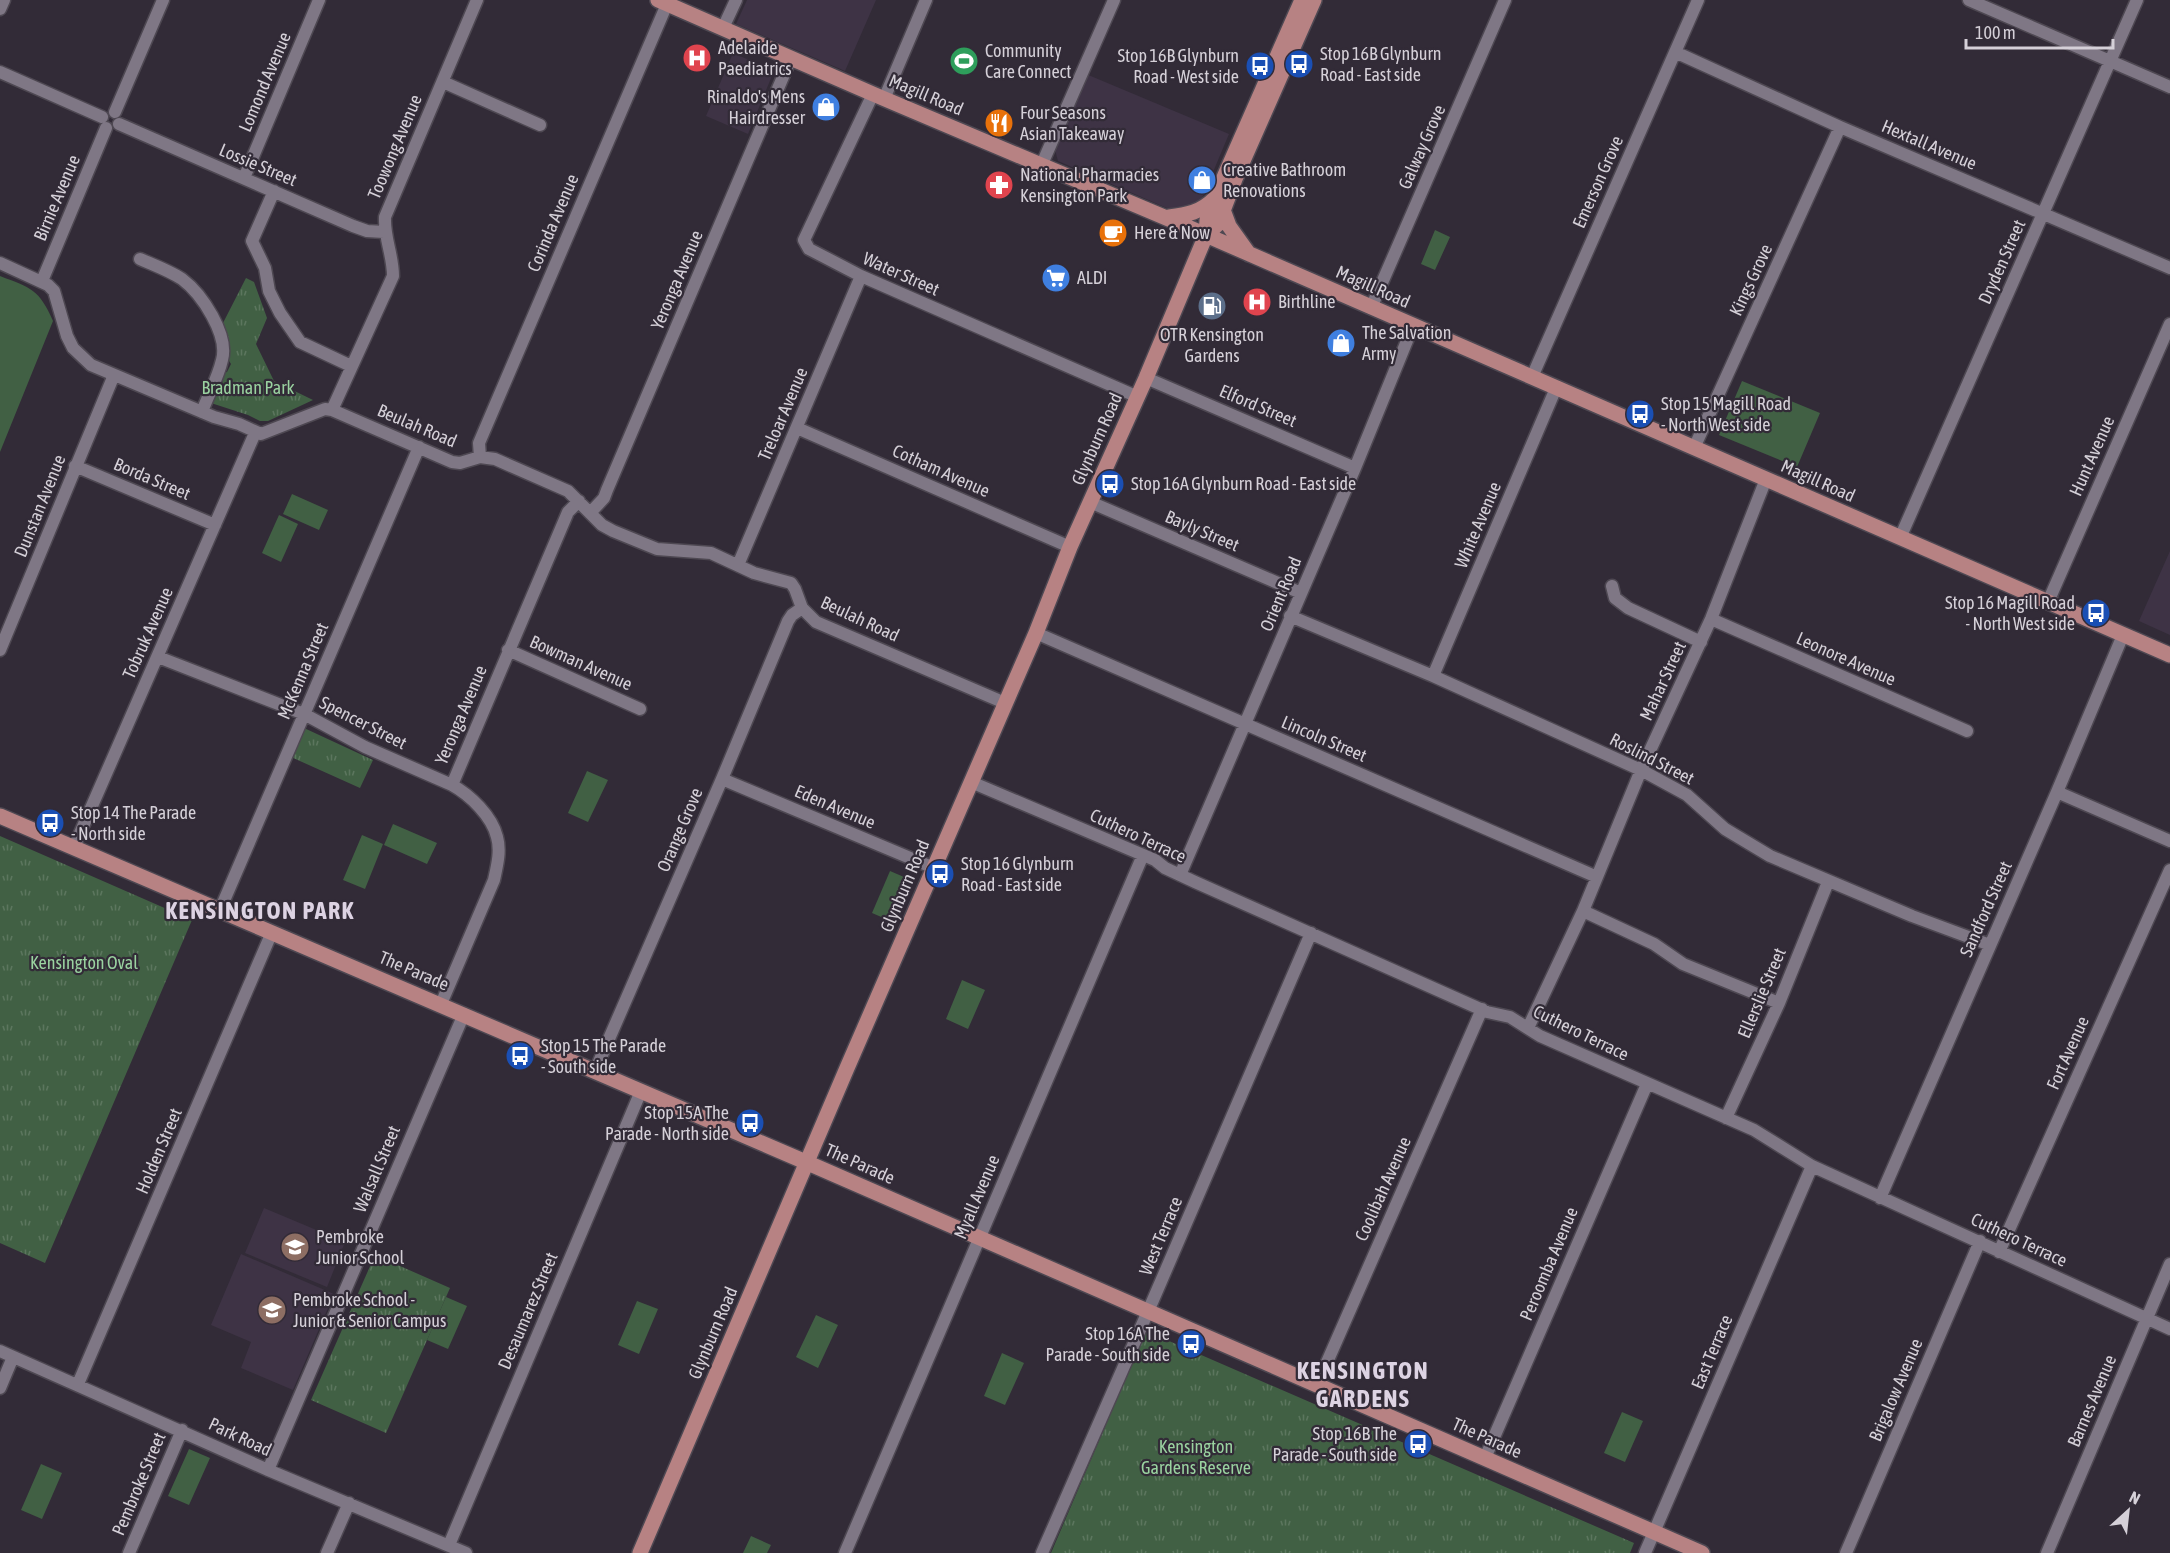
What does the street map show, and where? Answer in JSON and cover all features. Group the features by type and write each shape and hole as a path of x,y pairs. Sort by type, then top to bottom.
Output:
{"main road":[{"name":"Glynburn Road","path":"1300,17 1302,0"},
{"name":"Glynburn Road","path":"640,1553 1036,633 1070,547 1138,397 1206,235 1207,220 1219,204 1300,17 1314,0"},
{"name":"Magill Road","path":"662,2 1206,235 2170,655"},
{"path":"1166,218 1188,215 1219,204 1229,226 1249,254"},
{"name":"The Parade","path":"0,816 641,1090 1702,1553"}],"street":[{"path":"0,9 4,0"},
{"path":"0,72 104,122 112,130 163,0"},
{"name":"Lomond Avenue","path":"244,178 319,0"},
{"name":"Toowong Avenue","path":"384,232 385,217 477,0"},
{"path":"723,28 736,0"},
{"path":"878,96 926,0"},
{"path":"1042,164 1114,0"},
{"name":"Galway Grove","path":"1371,308 1505,0"},
{"name":"Emerson Grove","path":"1532,378 1698,0"},
{"path":"1969,0 2170,87"},
{"name":"Dryden Street","path":"1899,538 2137,0"},
{"name":"Corinda Avenue","path":"480,457 479,443 662,2"},
{"name":"Hextall Avenue","path":"1675,52 1840,127 2170,268"},
{"name":"Yeronga Avenue","path":"590,513 604,498 791,58"},
{"path":"442,82 540,125"},
{"name":"Water Street","path":"878,96 804,240 809,249 861,276 1138,397"},
{"name":"Lossie Street","path":"117,118 353,226 367,231 384,232"},
{"name":"Birnie Avenue","path":"42,281 104,122"},
{"name":"Kings Grove","path":"1694,448 1840,127"},
{"path":"274,191 252,241 265,268 269,291 280,314 300,342 351,366"},
{"path":"0,263 42,281 54,291 67,336 73,348 91,365 261,435 320,410 332,410 393,276 393,261 384,232"},
{"path":"140,259 183,280 210,312 219,328 223,342 222,361 202,412"},
{"name":"Treloar Avenue","path":"738,565 861,276"},
{"name":"Hunt Avenue","path":"2048,602 2170,324"},
{"name":"Orient Road","path":"1179,875 1355,468 1413,326"},
{"name":"Dunstan Avenue","path":"0,650 114,375"},
{"name":"Elford Street","path":"1146,378 1355,468"},
{"name":"White Avenue","path":"1433,676 1556,388"},
{"name":"Beulah Road","path":"332,410 452,462 460,463 480,457 495,459 568,490 608,528 657,549 711,553 764,577 791,583 802,608 816,622 1005,703"},
{"name":"Cotham Avenue","path":"797,428 1070,547"},
{"name":"Tobruk Avenue","path":"74,847 255,434"},
{"name":"McKenna Street","path":"220,910 419,447"},
{"name":"Borda Street","path":"75,466 215,525"},
{"name":"Mahar Street","path":"1528,1028 1583,911 1641,770 1711,619 1766,480"},
{"name":"Yeronga Avenue","path":"441,1004 494,880 499,858 497,837 488,818 464,792 452,784 568,512 579,501"},
{"name":"Bayly Street","path":"1090,502 1301,593"},
{"path":"1612,586 1615,597 1628,608 1701,642"},
{"name":"Orange Grove","path":"596,1071 788,621 802,608"},
{"name":"Roslind Street","path":"1290,616 1433,676 1641,770 1687,795 1725,829 1770,856 1828,882 1990,945"},
{"name":"Leonore Avenue","path":"1711,619 1967,731"},
{"name":"Lincoln Street","path":"1036,633 1597,877"},
{"name":"Sandford Street","path":"1880,1197 2123,635"},
{"name":"Bowman Avenue","path":"508,650 640,709"},
{"name":"Spencer Street","path":"158,657 304,714 365,747 452,784"},
{"name":"Eden Avenue","path":"722,780 934,868"},
{"name":"Cuthero Terrace","path":"971,782 1143,855 1179,875 1493,1014 1504,1015 1540,1036 1771,1140 1812,1166 2170,1329"},
{"path":"2057,792 2170,841"},
{"name":"Myall Avenue","path":"845,1553 1143,855"},
{"name":"Fort Avenue","path":"2000,1252 2170,870"},
{"name":"Ellerslie Street","path":"1726,1118 1779,1002 1828,882"},
{"path":"1583,911 1654,944 1683,964 1779,1002"},
{"name":"Holden Street","path":"78,1384 272,932"},
{"name":"West Terrace","path":"1042,1553 1311,933"},
{"name":"Coolibah Avenue","path":"1317,1384 1482,1009"},
{"name":"Walsall Street","path":"268,1470 464,1014"},
{"name":"Peroomba Avenue","path":"1485,1458 1647,1084"},
{"name":"Desaumarez Street","path":"449,1545 641,1090"},
{"name":"East Terrace","path":"1645,1553 1812,1166"},
{"name":"Brigalow Avenue","path":"1846,1553 1980,1241"},
{"name":"Barnes Avenue","path":"2047,1553 2170,1264"},
{"name":"Park Road","path":"0,1351 268,1470 466,1553"},
{"path":"0,1388 13,1357"},
{"name":"Pembroke Street","path":"129,1553 182,1430"},
{"path":"327,1553 349,1503"}],"shaded area":[{"path":"747,0 876,0 845,71 736,24"},
{"path":"733,53 774,71 748,134 706,116"},
{"path":"1086,74 1229,134 1200,203 1176,212 1058,161 1054,146"},
{"path":"2170,551 2170,635 2139,621"},
{"name":"Pembroke Junior School","path":"264,1208 345,1242 327,1287 245,1253"},
{"name":"Pembroke School - Junior & Senior Campus","path":"241,1254 334,1294 293,1390 241,1368 251,1342 211,1325"}],"green space":[{"path":"1435,230 1450,237 1435,270 1421,264"},
{"path":"0,276 33,291 43,302 53,321 0,452"},
{"name":"Bradman Park","path":"246,278 254,282 267,318 256,344 274,381 313,400 268,421 260,421 211,403 215,391 220,389 223,373 227,372 231,364 228,359 230,344 223,323"},
{"path":"1742,381 1820,413 1797,467 1719,435"},
{"path":"292,494 328,510 319,530 283,514"},
{"path":"279,515 298,524 281,562 262,553"},
{"path":"304,728 373,760 360,788 291,757"},
{"path":"587,771 608,780 588,822 568,813"},
{"path":"393,824 437,843 427,864 384,845"},
{"path":"362,835 383,844 365,889 343,880"},
{"name":"Kensington Oval","path":"0,836 192,920 45,1263 0,1243"},
{"path":"890,871 911,880 893,922 872,913"},
{"path":"962,980 985,990 968,1029 946,1019"},
{"path":"375,1255 450,1288 386,1433 311,1400"},
{"path":"446,1297 467,1306 448,1349 427,1340"},
{"path":"637,1301 658,1309 639,1354 618,1345"},
{"path":"816,1315 838,1325 818,1368 796,1357"},
{"name":"Kensington Gardens Reserve","path":"1146,1331 1634,1543 1630,1553 1051,1553"},
{"path":"1002,1353 1024,1363 1005,1405 984,1396"},
{"path":"1622,1412 1643,1421 1625,1462 1604,1453"},
{"path":"189,1449 210,1458 189,1505 168,1496"},
{"path":"41,1464 62,1473 42,1519 21,1510"},
{"path":"751,1536 771,1545 767,1553 743,1553"}],"place":[{"name":"Adelaide Paediatrics","path":"697,58"},
{"name":"Community Care Connect","path":"964,61"},
{"name":"Stop 16B Glynburn Road - East side","path":"1299,64"},
{"name":"Stop 16B Glynburn Road - West side","path":"1260,66"},
{"name":"Rinaldo's Mens Hairdresser","path":"826,107"},
{"name":"Four Seasons Asian Takeaway","path":"999,123"},
{"name":"Creative Bathroom Renovations","path":"1202,180"},
{"name":"National Pharmacies Kensington Park","path":"999,185"},
{"name":"Here & Now","path":"1113,233"},
{"name":"ALDI","path":"1056,278"},
{"name":"Birthline","path":"1257,302"},
{"name":"OTR Kensington Gardens","path":"1212,306"},
{"name":"The Salvation Army","path":"1341,343"},
{"name":"Stop 15 Magill Road - North West side","path":"1640,414"},
{"name":"Stop 16A Glynburn Road - East side","path":"1110,484"},
{"name":"Stop 16 Magill Road - North West side","path":"2096,613"},
{"name":"Stop 14 The Parade - North side","path":"50,823"},
{"name":"Stop 16 Glynburn Road - East side","path":"940,874"},
{"name":"Stop 15 The Parade - South side","path":"520,1056"},
{"name":"Stop 15A The Parade - North side","path":"750,1123"},
{"name":"Pembroke Junior School","path":"295,1247"},
{"name":"Pembroke School - Junior & Senior Campus","path":"272,1310"},
{"name":"Stop 16A The Parade - South side","path":"1191,1344"},
{"name":"Stop 16B The Parade - South side","path":"1418,1444"}],"district":[{"name":"KENSINGTON PARK","path":"260,911"},
{"name":"KENSINGTON GARDENS","path":"1363,1385"}]}
